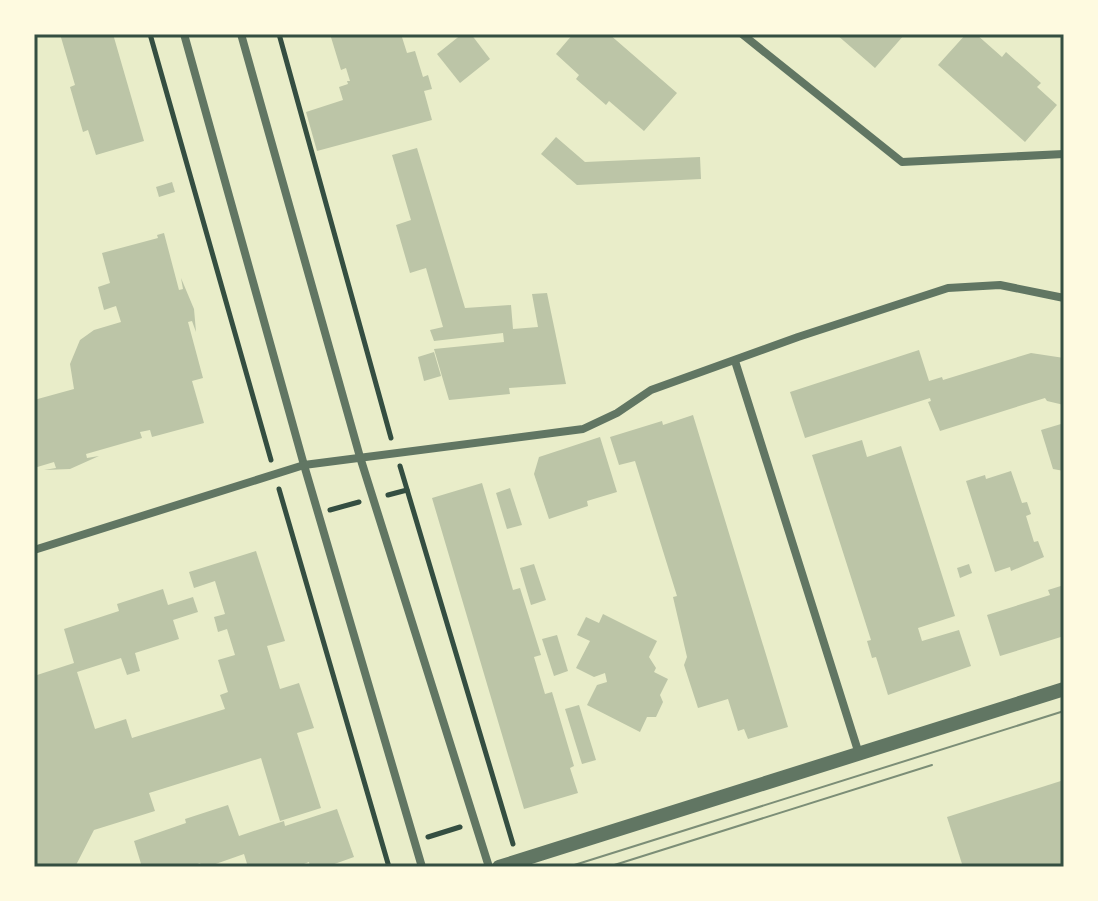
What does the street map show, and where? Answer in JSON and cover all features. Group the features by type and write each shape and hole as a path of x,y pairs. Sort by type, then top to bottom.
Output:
{"street":[{"path":"184,34 304,465 422,867"},
{"path":"241,34 360,457 489,867"},
{"path":"742,34 902,162 1064,154"},
{"path":"34,550 304,465 583,429 617,413 651,390 948,288 1000,285 1064,298"},
{"path":"735,361 859,754"},
{"path":"499,867 1064,689"}],"path":[{"path":"150,34 264,435"},
{"path":"279,34 393,441"},
{"path":"401,472 512,842"},
{"path":"389,867 287,518 407,490"},
{"path":"414,841 474,823"}],"building":[{"path":"60,34 113,34 144,141 96,155 88,130 83,132 70,87 75,85"},
{"path":"330,34 401,34 407,53 415,51 423,77 428,75 432,89 424,91 432,120 317,151 306,112 343,100 339,87 350,81 346,68 341,70"},
{"path":"462,34 471,34 490,59 460,83 437,54"},
{"path":"573,34 609,34 677,93 644,131 609,101 606,105 576,79 579,75 556,54"},
{"path":"836,34 905,34 875,68"},
{"path":"966,34 976,34 1002,57 1006,52 1041,83 1037,87 1057,105 1025,142 938,65"},
{"path":"556,137 585,162 700,157 701,179 577,185 541,154"},
{"path":"417,148 465,308 511,305 513,329 538,327 532,294 547,293 566,384 509,388 510,394 449,400 434,349 504,342 503,333 434,341 430,330 443,327 426,268 410,273 396,225 411,220 392,155"},
{"path":"172,182 175,192 159,197 156,187"},
{"path":"164,233 179,290 183,289 181,278 194,309 196,332 192,321 188,322 203,378 192,381 204,423 152,437 150,430 140,432 142,438 86,454 87,458 99,456 70,469 44,470 56,468 54,462 34,468 34,400 74,389 70,364 80,340 94,330 121,322 116,306 104,310 98,287 110,283 102,253 158,238 157,235"},
{"path":"919,350 929,381 942,377 943,380 1031,353 1064,358 1064,405 1045,398 940,431 928,402 930,398 805,438 790,392"},
{"path":"434,352 441,376 424,381 418,357"},
{"path":"693,415 788,727 748,739 744,729 738,731 728,699 698,708 684,665 687,657 673,597 677,596 635,461 619,465 610,437"},
{"path":"1061,424 1064,471 1053,469 1041,430"},
{"path":"600,437 617,492 587,501 588,506 549,519 534,474 539,457"},
{"path":"862,440 867,457 901,446 955,616 918,628 922,641 959,630 971,666 888,695 876,657 872,658 867,641 871,640 812,455"},
{"path":"1011,471 1022,503 1027,502 1031,514 1026,516 1034,542 1038,541 1044,557 1011,571 1010,567 995,572 966,481"},
{"path":"482,483 513,590 520,588 541,655 534,657 545,694 552,692 574,766 570,768 578,793 524,809 432,498"},
{"path":"510,488 522,525 507,529 496,493"},
{"path":"256,551 285,641 267,646 280,689 299,683 314,728 297,733 321,808 280,821 261,758 149,793 155,811 94,830 75,867 34,867 34,676 74,663 64,629 119,611 117,604 163,589 168,605 193,597 198,612 173,620 179,639 135,653 140,671 127,675 121,658 77,672 95,729 126,719 132,738 225,709 220,695 228,692 218,660 235,655 227,629 218,632 214,617 225,614 215,581 194,588 189,572"},
{"path":"534,564 546,600 531,605 520,568"},
{"path":"969,564 972,573 960,578 957,568"},
{"path":"1064,585 1064,636 1000,656 987,615 1050,595 1048,590"},
{"path":"603,614 657,641 649,657 656,668 654,672 668,679 660,695 663,702 656,717 647,717 640,732 587,705 597,685 607,682 605,673 594,677 576,668 590,641 577,635 586,617 599,623"},
{"path":"557,635 568,671 554,676 542,639"},
{"path":"579,705 596,760 582,764 565,709"},
{"path":"1064,780 1064,867 963,867 947,817"},
{"path":"228,805 239,836 284,821 285,826 337,809 354,857 326,867 310,867 309,862 296,867 248,867 244,854 207,867 202,867 200,863 189,867 142,867 134,841"}],"tram line":[{"path":"568,867 1064,711"},
{"path":"608,867 932,765"}]}
